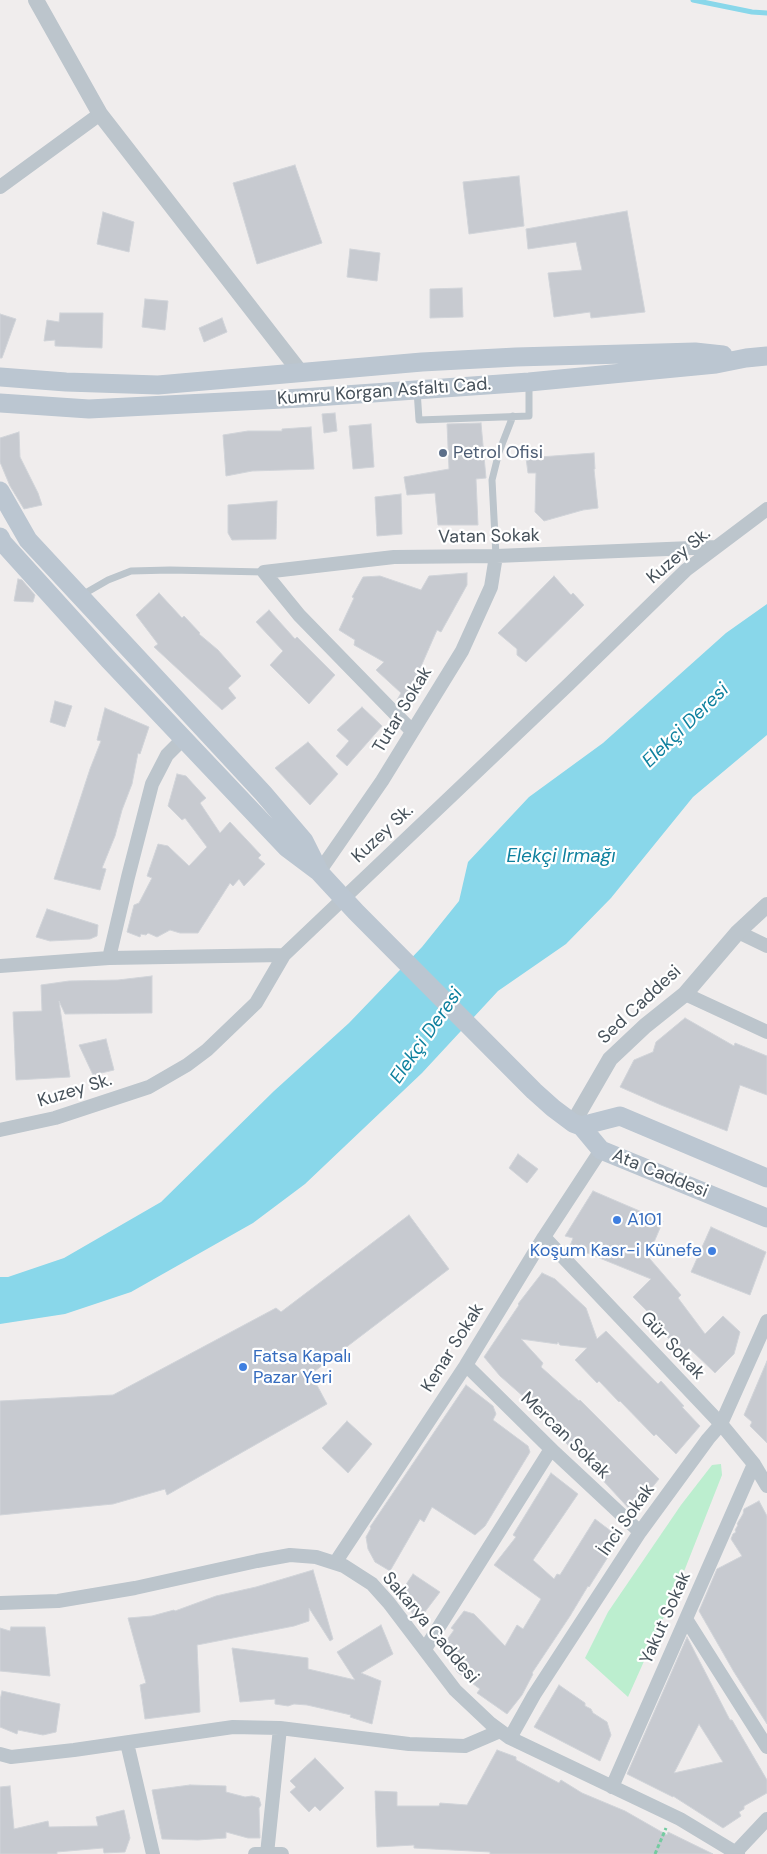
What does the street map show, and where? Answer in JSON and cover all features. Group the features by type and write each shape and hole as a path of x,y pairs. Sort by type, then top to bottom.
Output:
{"main road":[{"path":"0,377 66,382 158,385 422,362 516,357 695,352 746,358"},
{"name":"Kumru Korgan Asfaltı Cad.","path":"0,403 89,408 302,398 529,382 716,364 767,356"},
{"path":"2,498 28,540 263,793 304,841 319,872"},
{"path":"0,537 3,543 113,664 287,848 319,872 356,912 534,1091 577,1124"},
{"path":"113,664 128,648"},
{"path":"184,738 196,722"},
{"path":"250,808 263,793"},
{"name":"Ata Caddesi","path":"577,1124 620,1116 767,1178"},
{"name":"Ata Caddesi","path":"577,1124 601,1150 767,1218"}],"street":[{"path":"36,0 100,114 301,373"},
{"path":"0,187 100,114"},
{"name":"Kuzey Sk.","path":"0,1130 55,1118 150,1087 187,1065 207,1050 256,1003 284,955 686,570 767,509"},
{"name":"Vatan Sokak","path":"264,572 394,557 496,556 716,547"},
{"name":"Tutar Sokak","path":"319,872 382,781 462,651 491,587 496,556"},
{"path":"264,572 299,615 412,731"},
{"path":"109,958 152,784 167,755 184,738"},
{"name":"Sed Caddesi","path":"577,1124 610,1059 645,1026 685,994 738,932 767,905"},
{"path":"738,932 767,946"},
{"path":"0,966 109,958 284,955"},
{"path":"685,994 767,1032"},
{"name":"Kenar Sokak","path":"335,1563 466,1365 601,1150"},
{"name":"Gür Sokak","path":"544,1238 721,1424 754,1464 767,1486"},
{"name":"İnci Sokak","path":"505,1735 534,1695 640,1532 721,1424 767,1321"},
{"name":"Mercan Sokak","path":"466,1365 551,1449 640,1532"},
{"path":"425,1649 551,1449"},
{"name":"Yakut Sokak","path":"612,1787 754,1464"},
{"name":"Sakarya Caddesi","path":"0,1604 58,1601 135,1588 290,1555 316,1557 344,1566 372,1584 389,1603 455,1690 505,1735 672,1816 737,1853"},
{"path":"686,1619 767,1747"},
{"path":"0,1767 6,1756 233,1727 280,1728 410,1744 465,1746 505,1735"},
{"path":"280,1728 263,1854 282,1854"},
{"path":"127,1742 153,1854"},
{"path":"737,1853 767,1819"}],"lane":[{"path":"417,390 419,420 529,416 529,382"},
{"path":"496,556 492,480 499,452 513,416"},
{"path":"80,596 108,580 131,572 170,570 264,572"}],"path":[{"path":"655,1854 672,1816"}],"green space":[{"path":"721,1464 722,1475 683,1574 628,1697 585,1658 608,1612 681,1505 712,1465"}],"water":[{"name":"Elekçi Irmağı","path":"767,604 767,735 693,797 611,898 566,944 498,991 422,1073 305,1184 253,1223 131,1292 65,1314 0,1324 0,1277 8,1277 64,1258 161,1202 274,1091 349,1023 422,947 459,901 468,862 529,797 603,743 726,633"}],"building":[{"path":"295,165 322,243 257,264 233,183"},
{"path":"519,176 524,226 469,234 463,182"},
{"path":"627,211 645,312 591,318 590,312 554,317 548,273 582,270 576,242 528,249 526,229"},
{"path":"103,212 134,222 129,252 97,244"},
{"path":"350,249 380,253 377,281 347,277"},
{"path":"462,288 463,317 430,318 430,289"},
{"path":"145,299 168,301 165,330 142,327"},
{"path":"60,313 103,313 102,348 55,346 55,340 44,341 47,320 59,322"},
{"path":"0,314 16,319 2,358 0,358"},
{"path":"222,318 227,332 204,342 199,328"},
{"path":"335,413 337,431 324,433 322,414"},
{"path":"481,423 486,478 476,479 478,525 438,525 435,493 407,495 404,477 449,469 447,424"},
{"path":"371,424 374,467 353,469 349,426"},
{"path":"311,427 314,469 252,471 226,476 223,435 248,431 282,431 282,429"},
{"path":"19,432 20,457 42,505 24,509 10,486 0,462 0,438"},
{"path":"594,453 598,508 583,510 544,521 535,512 536,473 528,473 526,458"},
{"path":"401,494 402,534 377,536 375,497"},
{"path":"277,501 276,539 232,540 228,533 228,505"},
{"path":"467,573 467,585 441,632 437,630 419,671 426,679 409,709 397,700 401,693 376,670 384,662 354,645 355,640 339,630 354,598 352,597 363,577 380,576 421,590 429,576"},
{"path":"554,576 571,595 573,593 584,605 526,662 517,655 517,649 498,633"},
{"path":"18,579 22,580 35,595 33,602 14,601"},
{"path":"159,593 182,618 184,616 199,634 218,650 241,676 228,688 236,698 222,710 154,647 158,644 136,615"},
{"path":"269,610 295,639 297,637 335,675 309,704 270,665 283,651 256,622"},
{"path":"55,701 72,706 65,727 50,722"},
{"path":"362,707 382,726 347,766 336,756 349,741 337,730"},
{"path":"105,708 149,727 140,754 138,753 132,784 115,836 102,868 106,869 100,890 54,879 101,741 97,740"},
{"path":"308,742 338,774 310,805 275,768"},
{"path":"177,774 186,776 206,798 200,803 220,833 230,822 261,855 258,858 265,864 244,886 239,879 233,886 230,883 198,933 180,933 170,930 157,937 148,933 146,935 141,934 140,937 127,932 134,905 139,903 152,878 147,876 158,844 168,846 189,866 207,847 185,818 182,820 168,806"},
{"path":"47,909 98,925 97,936 90,939 50,941 36,937"},
{"path":"152,976 152,1013 65,1014 59,1001 70,1077 16,1080 13,1012 42,1011 41,985 69,981 118,980"},
{"path":"685,1018 734,1046 735,1043 767,1056 767,1095 740,1085 727,1131 620,1087 634,1060 653,1052 656,1042"},
{"path":"106,1039 114,1070 93,1075 79,1045"},
{"path":"518,1154 538,1169 527,1183 509,1168"},
{"path":"593,1191 663,1221 649,1254 644,1252 681,1295 678,1298 705,1334 723,1316 740,1332 734,1354 715,1373 689,1348 686,1351 677,1346 652,1323 655,1319 633,1297 651,1279 570,1246 573,1238 565,1236"},
{"name":"Fatsa Kapalı Pazar Yeri","path":"409,1215 449,1269 311,1374 327,1404 167,1495 165,1489 113,1504 0,1515 0,1401 113,1395 276,1308 281,1312"},
{"path":"711,1227 766,1252 750,1295 691,1272"},
{"path":"542,1273 555,1279 586,1308 597,1339 606,1331 658,1384 661,1381 700,1426 676,1454 656,1434 654,1436 599,1381 597,1383 575,1360 587,1348 560,1345 558,1342 557,1344 521,1339 543,1363 541,1367 580,1400 659,1479 632,1512 575,1450 531,1407 533,1405 500,1376 484,1357 518,1304"},
{"path":"767,1361 767,1443 750,1426 752,1422 744,1415"},
{"path":"466,1385 493,1406 496,1414 493,1420 528,1446 530,1452 485,1526 475,1535 432,1507 424,1522 420,1519 390,1571 375,1562 368,1549 366,1537 370,1527"},
{"path":"347,1421 372,1444 348,1473 322,1448"},
{"path":"551,1473 578,1494 533,1560 554,1579 557,1574 560,1575 595,1519 620,1538 532,1673 522,1695 507,1714 477,1693 480,1689 457,1672 449,1655 441,1648 454,1630 451,1628 464,1611 474,1614 505,1646 517,1625 523,1629 541,1599 494,1565 516,1537 513,1535"},
{"path":"759,1501 767,1516 767,1724 699,1611 717,1569 742,1556 731,1539 736,1532 737,1524 744,1509"},
{"path":"313,1570 333,1639 330,1641 309,1608 309,1621 294,1626 197,1645 200,1712 145,1719 140,1685 146,1683 128,1618 152,1616 175,1611 216,1596 256,1587"},
{"path":"413,1574 440,1592 418,1621 399,1595"},
{"path":"381,1625 393,1654 361,1673 381,1681 372,1724 350,1717 351,1715 307,1705 294,1704 288,1706 275,1704 275,1699 240,1702 232,1648 308,1658 308,1669 355,1680 337,1652"},
{"path":"11,1627 45,1627 50,1676 0,1671 0,1628 10,1631"},
{"path":"687,1637 730,1720 732,1720 767,1780 767,1793 744,1806 744,1809 739,1812 741,1816 723,1828 673,1796 627,1774","holes":["699,1724 723,1762 674,1773"]},
{"path":"559,1685 585,1703 585,1706 591,1709 593,1713 607,1722 611,1735 600,1761 534,1727"},
{"path":"2,1691 60,1704 56,1732 43,1735 18,1730 17,1734 0,1727"},
{"path":"497,1750 516,1757 516,1760 559,1783 561,1780 582,1793 625,1811 667,1835 668,1832 713,1854 490,1854 490,1852 414,1848 414,1845 377,1847 375,1791 397,1792 397,1806 439,1806 440,1803 467,1805"},
{"path":"315,1758 344,1788 320,1811 315,1806 309,1812 290,1792 296,1787 290,1781"},
{"path":"190,1785 226,1786 226,1792 245,1797 259,1798 261,1805 259,1808 260,1838 248,1838 226,1832 226,1838 198,1840 162,1839 152,1790"},
{"path":"10,1786 14,1829 48,1821 49,1827 98,1826 96,1817 124,1810 130,1838 125,1852 104,1853 103,1848 57,1852 57,1854 0,1854 0,1787"}],"waterway":[{"path":"693,0 752,12 767,13"}],"place":[{"name":"Petrol Ofisi","path":"443,453"},
{"name":"A101","path":"617,1220"},
{"name":"Koşum Kasr-i Künefe","path":"712,1251"},
{"name":"Fatsa Kapalı Pazar Yeri","path":"243,1367"}],"water label":[{"name":"Elekçi Deresi","path":"686,726"},
{"name":"Elekçi Deresi","path":"427,1036"}]}
